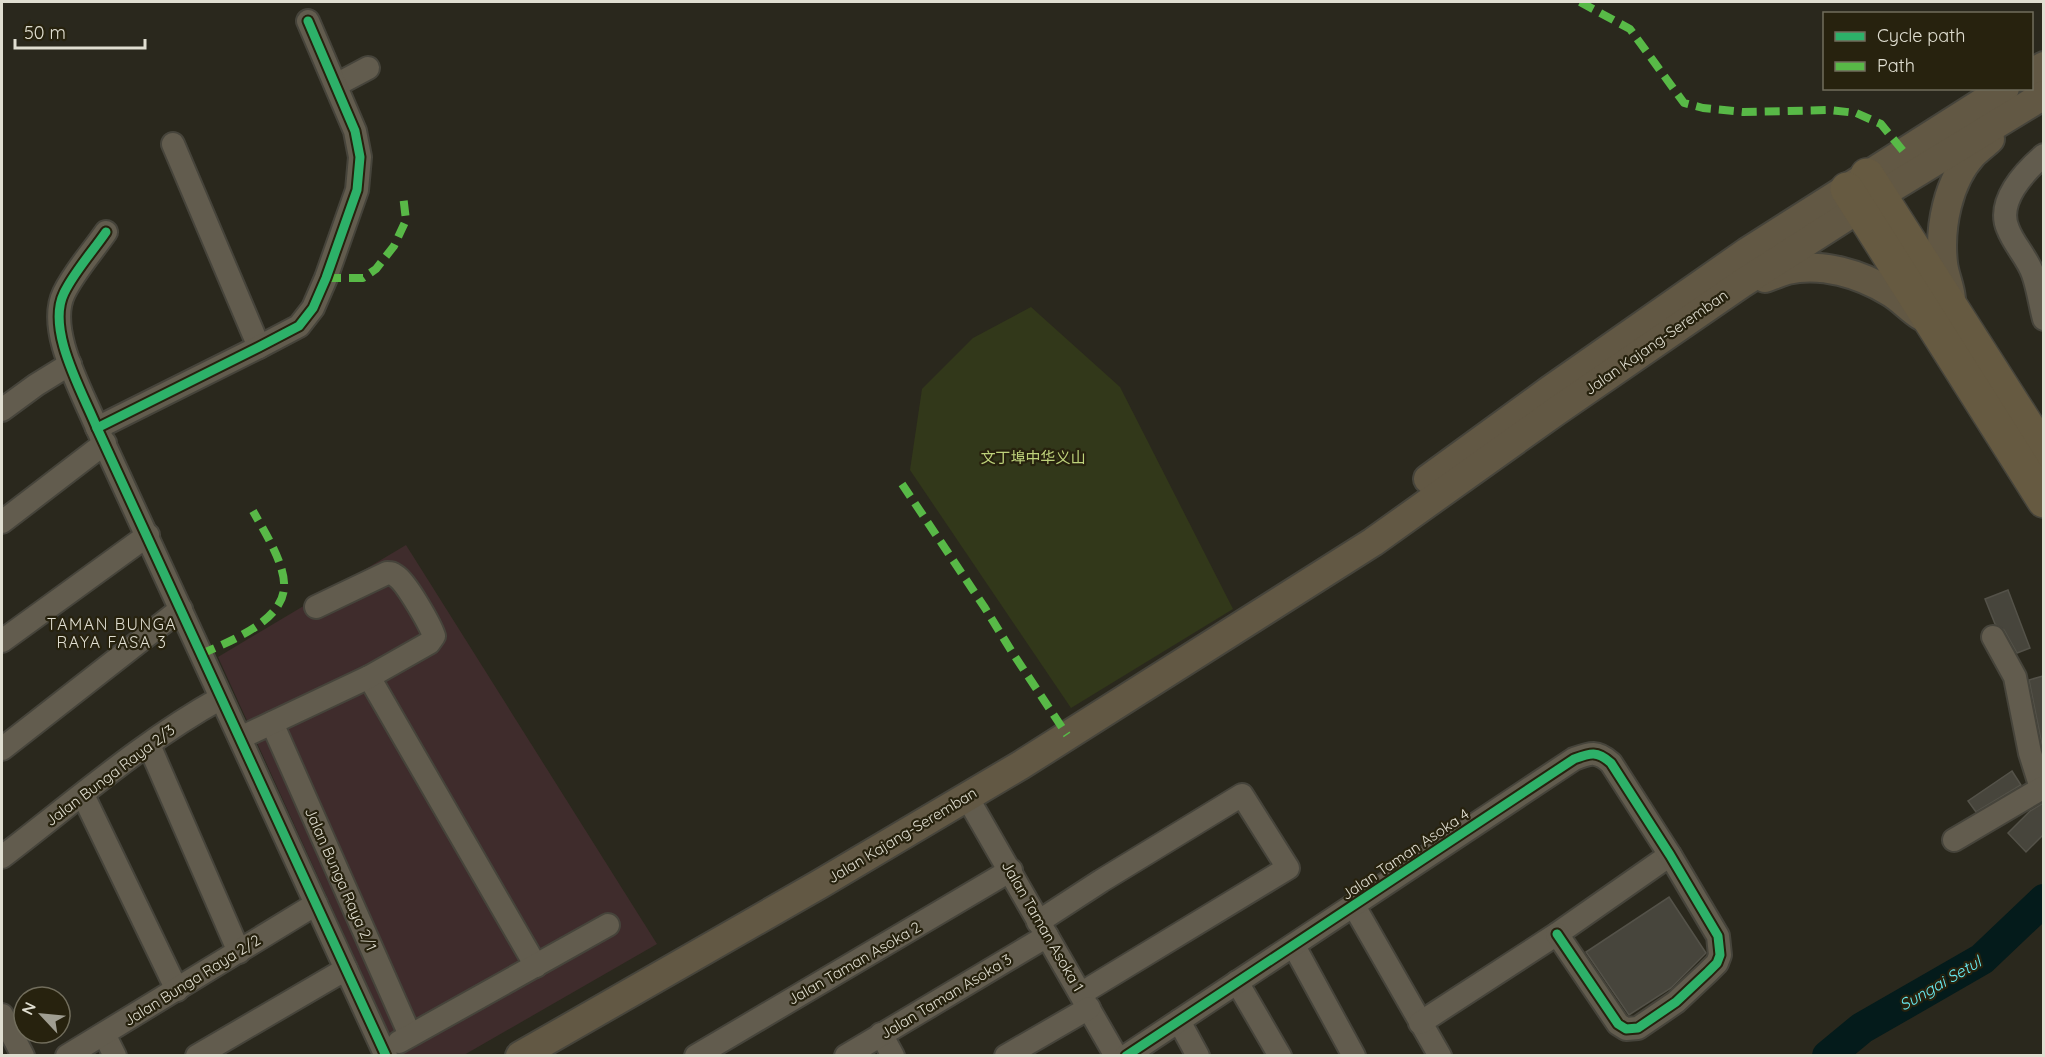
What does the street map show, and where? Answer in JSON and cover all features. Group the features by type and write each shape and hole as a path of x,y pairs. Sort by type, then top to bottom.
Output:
{"highway":[{"path":"1863,192 1941,314 2043,452"},
{"path":"1941,314 2043,501"}],"main road":[{"name":"Jalan Kajang-Seremban","path":"1277,601 1365,525 1550,390 1747,252 1863,192 2008,101 2043,95"},
{"path":"1741,284 1750,284 1788,270 1826,269 1868,280 1893,293 1916,313 1941,314 1950,292 1943,265 1942,242 1951,193 1958,176 1972,155 2000,130 2008,101"},
{"name":"Jalan Kajang-Seremban","path":"520,1056 967,797 1373,542 1555,412 1741,284 1863,192"}],"street":[{"path":"2,522 101,435 299,326 313,308 357,190 360,158 355,131 308,21"},
{"path":"336,85 368,68"},
{"path":"172,144 259,347"},
{"path":"2043,155 2022,177 2012,192 2006,204 2004,219 2008,231 2018,244 2033,273 2043,319"},
{"path":"106,232 64,292 58,311 59,336 101,435 346,969 381,1054 410,1035 608,925"},
{"path":"2,410 70,364"},
{"path":"2,641 148,535"},
{"path":"240,738 369,676 429,643 434,636 431,627 401,580 392,573 387,573 316,607"},
{"path":"2,749 181,609"},
{"path":"1954,840 2042,788 2030,753 2015,677 1993,637"},
{"path":"369,676 536,966"},
{"name":"Jalan Bunga Raya 2/3","path":"4,849 83,795 192,714 222,698"},
{"name":"Jalan Bunga Raya 2/1","path":"272,723 410,1035"},
{"path":"149,745 239,952"},
{"name":"Jalan Taman Asoka 4","path":"1126,1056 1574,759 1586,754 1596,753 1611,763 1670,855"},
{"path":"83,795 177,990"},
{"name":"Jalan Taman Asoka 3","path":"846,1056 1043,929 1140,857 1242,795 1287,868 1085,1000"},
{"name":"Jalan Taman Asoka 1","path":"967,797 1116,1056"},
{"path":"1420,1023 1557,934 1670,855 1718,936 1720,955 1717,963 1676,1002 1638,1028 1626,1029 1618,1024 1557,934"},
{"name":"Jalan Taman Asoka 2","path":"696,1056 1011,870"},
{"name":"Jalan Bunga Raya 2/2","path":"67,1056 316,903"},
{"path":"1354,906 1440,1056"},
{"path":"1294,946 1354,1056"},
{"path":"197,1056 346,969"},
{"path":"1237,982 1280,1056"},
{"path":"1006,1056 1085,1000"},
{"path":"2,1014 23,1056"},
{"path":"1179,1021 1198,1056"},
{"path":"104,1034 115,1056"},
{"path":"881,1034 893,1056"}],"shaded area":[{"path":"406,545 657,944 464,1055 399,1055 218,657"}],"green space":[{"name":"文丁埠中华义山","path":"1031,307 1120,387 1233,609 1071,708 910,470 922,389 973,338"}],"building":[{"path":"2008,590 2030,648 2017,653 2004,630 1995,624 1985,599"},
{"path":"2043,676 2043,750 2029,680"},
{"path":"2012,771 2021,785 1976,812 1968,801"},
{"path":"2043,803 2043,835 2026,852 2008,833 2030,811"},
{"path":"1669,897 1706,953 1671,988 1629,1015 1586,952"}],"waterway":[{"name":"Sungai Setul","path":"1828,1056 1862,1028 1982,959 2044,900"}],"marked path":[{"path":"1580,2 1630,29 1684,103 1703,108 1743,112 1830,110 1856,113 1881,124 1904,152"},
{"path":"326,278 363,278 376,269 394,246 406,220 403,195"},
{"path":"902,484 1067,735"},
{"path":"201,654 239,637 264,621 281,600 284,588 282,569 253,511"}],"cycle path":[{"path":"97,428 299,326 313,308 357,190 360,157 355,131 308,21"},
{"path":"106,232 78,269 64,293 59,324 68,360 97,428 386,1056"},
{"path":"1126,1056 1574,759 1597,754 1611,763 1670,855 1718,936 1720,955 1717,963 1676,1002 1638,1028 1626,1029 1618,1024 1557,934"}],"district":[{"name":"TAMAN BUNGA RAYA FASA 3","path":"112,633"}]}
